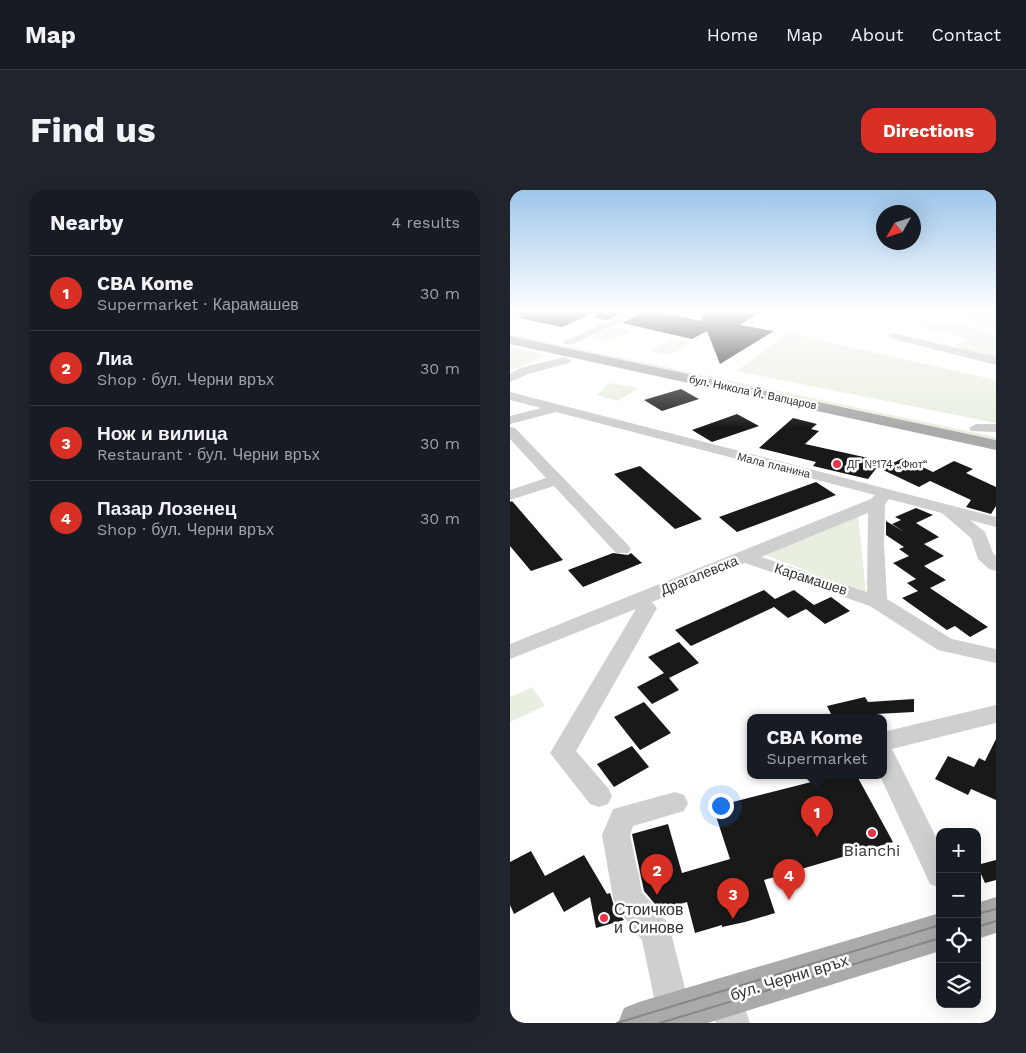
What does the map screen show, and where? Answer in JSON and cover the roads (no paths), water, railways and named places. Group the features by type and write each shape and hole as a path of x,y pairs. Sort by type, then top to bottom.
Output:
{"main road":[{"name":"бул. Никола Й. Вапцаров","path":"560,351 996,445"},
{"name":"бул. Никола Й. Вапцаров","path":"611,351 976,428 996,430"},
{"path":"981,920 996,915"},
{"name":"бул. Черни връх","path":"656,1018 728,1010 936,933"}],"street":[{"path":"947,351 996,361"},
{"path":"510,378 524,371 565,361"},
{"name":"Мала планина","path":"510,396 881,498 945,509 996,522"},
{"path":"510,420 552,409"},
{"path":"510,431 622,550"},
{"path":"510,495 557,480"},
{"path":"877,602 875,544 881,498"},
{"name":"Драгалевска","path":"510,652 744,557 881,498"},
{"path":"945,509 978,536 984,555 996,565"},
{"name":"Карамашев","path":"744,557 877,602 946,645 996,656"},
{"path":"599,796 562,753 647,608 638,600"},
{"path":"887,741 996,714"},
{"path":"887,764 939,873"},
{"path":"656,1018 656,933 628,898 616,835 623,817 675,802"}],"tram line":[{"path":"981,913 996,909"},
{"path":"981,926 996,921"},
{"path":"617,1023 936,926"},
{"path":"660,1023 936,939"}],"place":[{"name":"ДГ №174 „Фют“","path":"837,464"},
{"name":"Bianchi","path":"872,833"},
{"name":"CBA Kome","path":"817,837"},
{"name":"Лиа","path":"657,895"},
{"name":"Пазар Лозенец","path":"789,900"},
{"name":"Стоичков и Синове","path":"604,918"},
{"name":"Нож и вилица","path":"733,919"}]}
